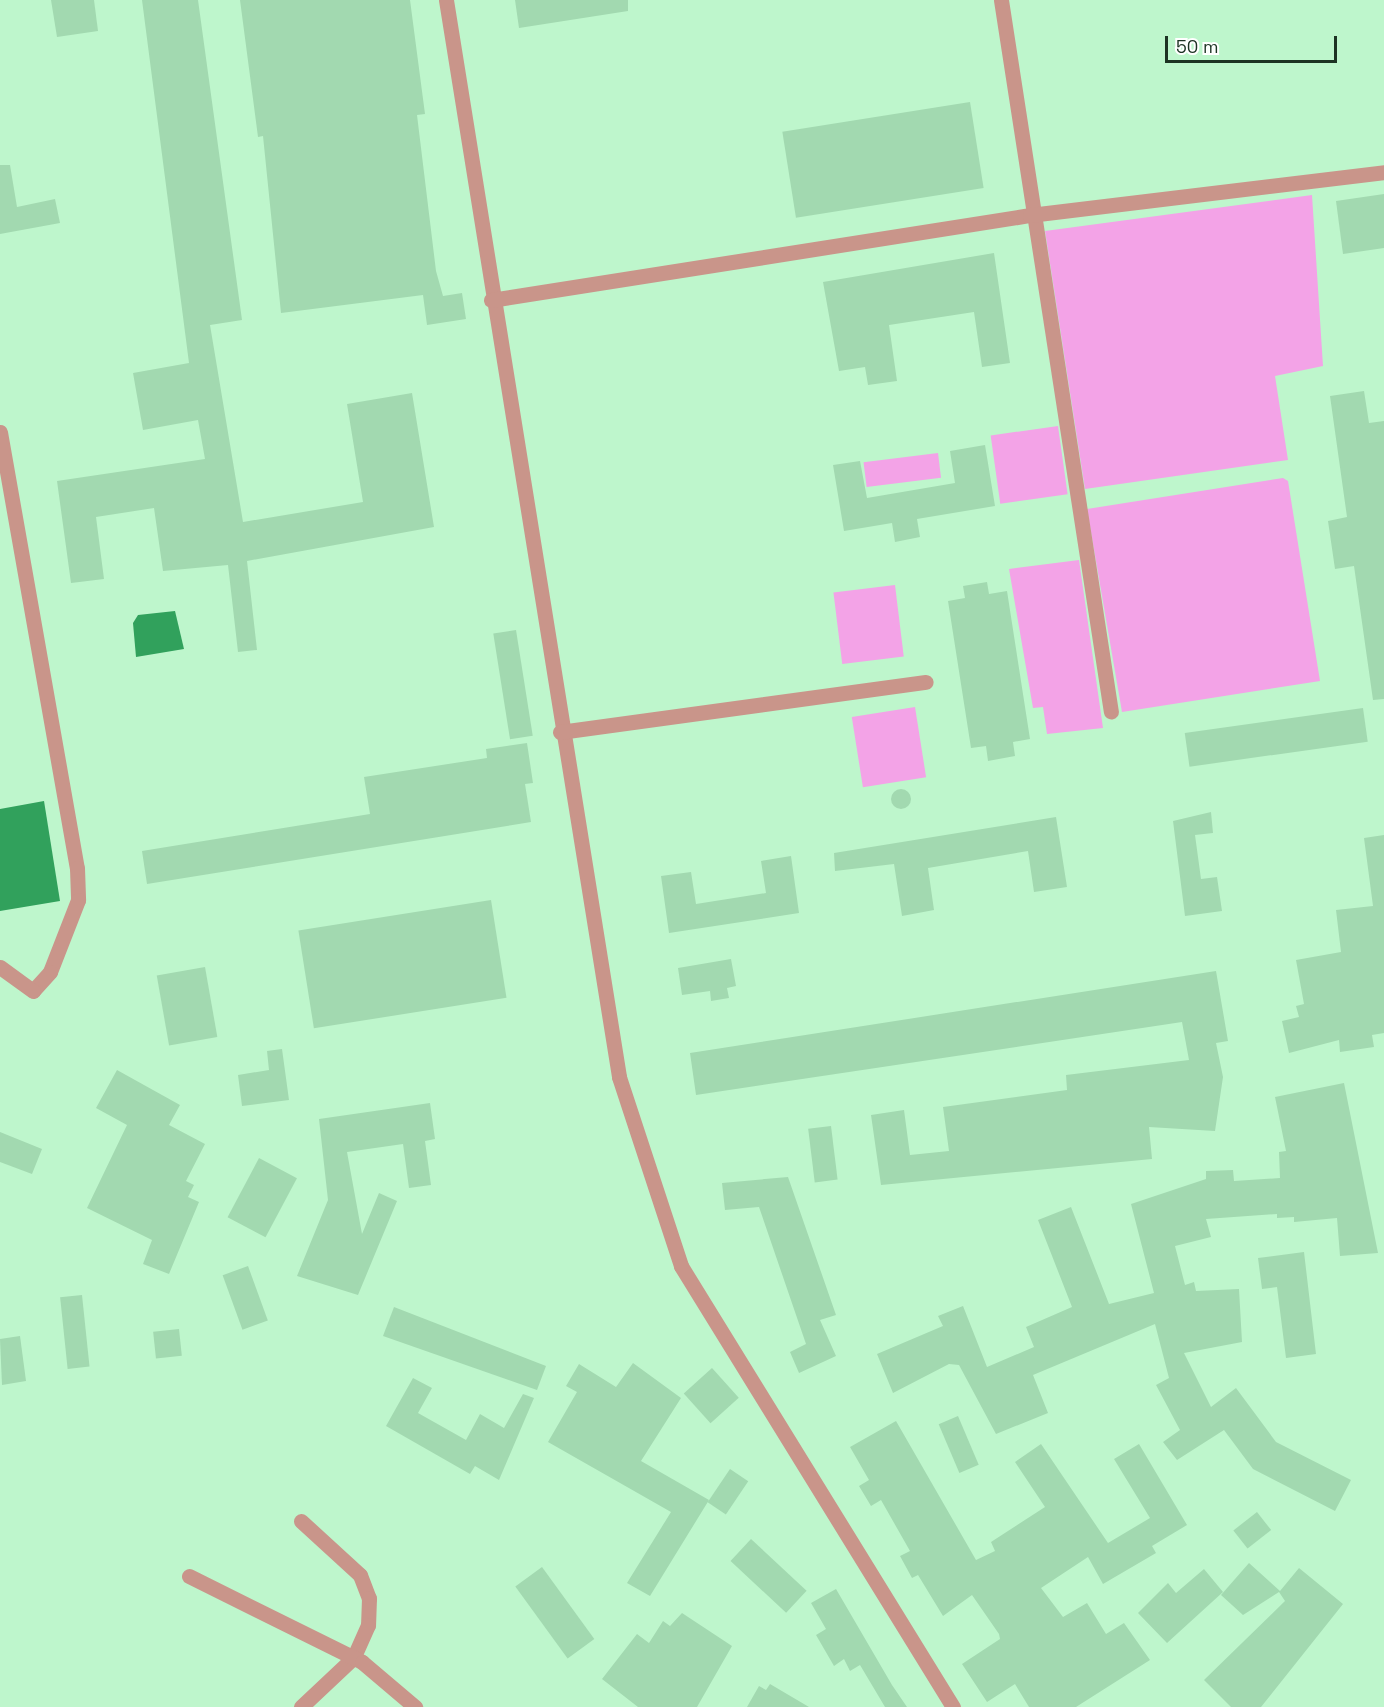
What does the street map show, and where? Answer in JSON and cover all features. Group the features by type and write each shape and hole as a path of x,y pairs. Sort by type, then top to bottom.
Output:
{"street":[{"path":"446,0 560,732 619,1077 681,1266 953,1707"},
{"path":"1000,0 1030,215 1111,712"},
{"path":"491,300 1030,215 1384,172"},
{"path":"0,432 77,868 78,900 50,972 33,991 0,967"},
{"path":"560,732 926,682"},
{"path":"301,1521 360,1575 369,1598 368,1625 354,1657 301,1707"},
{"path":"189,1576 354,1657 415,1707"}],"shaded area":[{"path":"1312,195 1323,366 1275,376 1288,460 1085,489 1045,231"},
{"path":"1058,426 1068,494 1000,504 991,435"},
{"path":"938,453 941,478 867,487 864,462"},
{"path":"1283,478 1288,481 1320,681 1122,712 1087,509"},
{"path":"1079,560 1103,728 1047,734 1043,707 1033,708 1009,569"},
{"path":"895,585 904,656 842,664 833,593"},
{"path":"175,611 184,649 136,657 133,623 138,615"},
{"path":"915,707 926,777 863,787 852,717"},
{"path":"44,801 60,901 0,911 0,809"}],"building":[{"path":"51,0 94,0 98,31 57,37"},
{"path":"142,0 198,0 242,320 210,325 243,522 363,502 347,404 412,393 434,527 247,561 257,650 238,652 228,565 163,571 154,508 96,517 104,579 71,583 57,481 205,459 198,420 143,430 133,373 189,363"},
{"path":"240,0 410,0 425,114 417,115 436,271 443,296 462,293 466,319 427,325 423,295 281,313 263,136 258,137"},
{"path":"515,0 628,0 628,11 519,28"},
{"path":"970,102 984,188 796,218 782,132"},
{"path":"0,165 10,165 17,207 55,199 60,223 0,234"},
{"path":"1384,194 1384,248 1343,254 1336,201"},
{"path":"994,253 1010,363 982,367 974,312 889,325 897,381 868,385 865,367 839,371 823,282"},
{"path":"1364,391 1369,423 1384,421 1384,699 1373,700 1354,566 1335,569 1328,521 1347,517 1330,396"},
{"path":"985,445 995,506 917,519 920,537 895,542 892,523 844,531 833,465 860,461 867,498 955,483 950,451"},
{"path":"987,582 989,594 1007,591 1030,739 1013,742 1015,756 988,761 986,746 971,748 948,601 965,598 963,586"},
{"path":"516,630 533,736 510,739 493,634"},
{"path":"1363,708 1368,742 1189,767 1185,733"},
{"path":"527,743 533,783 525,784 531,822 147,884 142,851 370,814 364,777 487,758 486,749"},
{"path":"897,789 905,789 911,795 911,803 905,809 897,809 891,803 891,795"},
{"path":"1211,812 1213,833 1195,835 1201,879 1217,877 1222,911 1185,916 1173,821"},
{"path":"1056,817 1067,887 1034,892 1028,851 928,868 934,910 902,916 894,864 835,871 834,853"},
{"path":"1384,835 1384,1033 1372,1035 1374,1047 1340,1052 1339,1040 1289,1053 1282,1021 1299,1017 1296,1006 1304,1004 1296,960 1341,952 1336,910 1373,906 1364,838"},
{"path":"791,856 799,913 669,933 661,876 691,872 696,904 766,893 761,861"},
{"path":"491,900 506,998 314,1028 298,931"},
{"path":"731,959 736,986 727,988 729,998 711,1001 710,991 682,995 678,968"},
{"path":"205,967 217,1037 169,1045 157,976"},
{"path":"1216,971 1228,1041 1216,1043 1223,1077 1215,1131 1149,1127 1152,1159 881,1185 871,1115 904,1110 910,1155 949,1151 943,1107 1067,1090 1066,1075 1189,1060 1182,1022 696,1095 690,1053"},
{"path":"282,1049 289,1100 242,1106 238,1075 269,1070 267,1051"},
{"path":"117,1070 180,1105 169,1125 205,1144 186,1181 194,1185 188,1197 199,1202 169,1274 143,1264 152,1240 87,1208 127,1125 96,1108"},
{"path":"1344,1083 1378,1253 1340,1256 1337,1218 1294,1222 1294,1217 1277,1218 1277,1214 1206,1219 1211,1237 1175,1246 1185,1285 1194,1282 1196,1291 1239,1289 1242,1342 1184,1353 1211,1407 1236,1388 1276,1442 1351,1480 1335,1511 1253,1469 1224,1430 1177,1460 1163,1442 1180,1430 1156,1385 1169,1378 1155,1324 1033,1375 1048,1413 996,1434 959,1365 949,1364 893,1393 877,1354 943,1326 938,1316 963,1306 987,1367 1034,1347 1026,1327 1072,1307 1038,1220 1071,1207 1109,1304 1154,1293 1131,1204 1206,1179 1206,1171 1233,1170 1234,1181 1280,1178 1279,1152 1286,1151 1275,1097"},
{"path":"430,1103 435,1139 425,1141 431,1185 409,1188 403,1144 347,1152 362,1234 379,1193 397,1201 358,1295 297,1276 328,1200 319,1119"},
{"path":"831,1126 838,1180 815,1182 808,1129"},
{"path":"0,1132 42,1149 32,1174 0,1162"},
{"path":"259,1158 297,1178 266,1237 228,1217"},
{"path":"788,1177 836,1315 820,1320 836,1356 799,1373 790,1352 806,1344 759,1207 725,1210 722,1183"},
{"path":"1304,1252 1316,1354 1286,1358 1277,1287 1262,1289 1258,1258"},
{"path":"248,1266 268,1321 242,1330 223,1275"},
{"path":"82,1295 90,1367 68,1369 60,1297"},
{"path":"394,1307 546,1366 537,1390 383,1336"},
{"path":"179,1329 182,1356 156,1359 153,1332"},
{"path":"20,1336 26,1381 2,1385 0,1339"},
{"path":"633,1363 681,1398 641,1461 709,1500 650,1596 627,1583 671,1512 548,1442 577,1392 566,1386 579,1364 616,1387"},
{"path":"712,1368 739,1398 711,1423 684,1393"},
{"path":"413,1378 432,1388 418,1413 466,1440 480,1414 504,1428 523,1394 534,1398 499,1480 475,1466 470,1474 386,1426"},
{"path":"958,1416 979,1465 959,1473 939,1424"},
{"path":"896,1421 976,1560 995,1551 991,1542 1045,1507 1015,1462 1041,1444 1108,1543 1150,1518 1114,1459 1139,1444 1187,1525 1152,1546 1156,1553 1103,1584 1088,1557 1041,1588 1063,1617 1087,1603 1106,1634 1124,1623 1150,1660 1076,1707 1029,1707 1015,1684 987,1702 962,1664 1000,1639 999,1634 972,1595 943,1616 918,1575 912,1578 900,1556 910,1551 881,1500 871,1506 859,1486 869,1480 850,1447"},
{"path":"730,1469 748,1481 726,1514 708,1502"},
{"path":"1257,1512 1271,1530 1248,1549 1233,1530"},
{"path":"751,1539 807,1591 786,1613 731,1561"},
{"path":"1249,1563 1280,1591 1299,1568 1343,1604 1261,1707 1231,1707 1204,1680 1285,1601 1279,1592 1243,1615 1221,1595"},
{"path":"542,1567 594,1639 568,1658 515,1586"},
{"path":"1204,1569 1223,1592 1167,1643 1138,1613 1168,1583 1176,1593"},
{"path":"836,1589 907,1707 885,1707 860,1665 850,1671 844,1659 834,1666 816,1635 826,1629 811,1603"},
{"path":"682,1613 732,1646 697,1707 638,1707 602,1679 637,1634 649,1643 663,1621 670,1626"},
{"path":"770,1684 809,1707 747,1707 759,1686 766,1690"}]}
